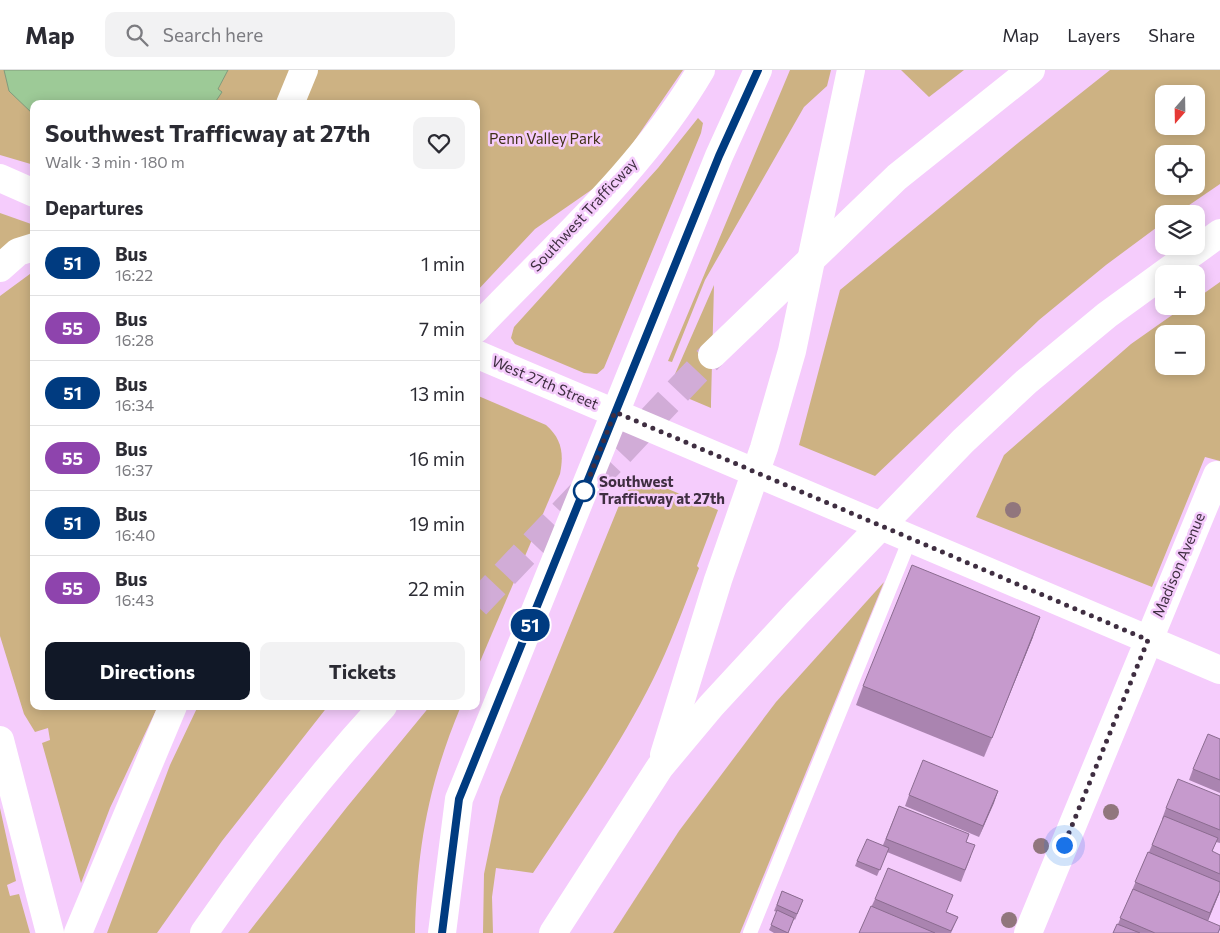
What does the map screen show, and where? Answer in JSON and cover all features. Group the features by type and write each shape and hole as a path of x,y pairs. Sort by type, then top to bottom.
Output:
{"main road":[{"path":"292,100 304,70"},
{"name":"Southwest Trafficway","path":"480,324 606,197 679,107 701,70"},
{"path":"719,156 746,70"},
{"path":"442,933 459,799 719,156 758,70"},
{"path":"660,767 718,580 764,448 792,351 851,70"},
{"path":"712,355 897,176 1031,70"},
{"path":"0,178 30,191"},
{"path":"553,933 660,767 712,706 797,613 963,441 1026,382 1108,315 1220,232"},
{"path":"0,268 18,252 30,248"},
{"name":"West 27th Street","path":"480,356 1220,670"},
{"name":"Madison Avenue","path":"1028,933 1216,475"},
{"path":"78,933 171,710"},
{"path":"204,933 246,872 348,745 379,710"},
{"path":"0,740 49,927"}],"lane":[{"path":"750,933 910,539"}],"green space":[{"name":"Penn Valley Park","path":"0,70 683,70 622,159 597,186 535,229 480,288 480,100 30,100 30,164 0,155"},
{"path":"790,70 831,70 827,86 804,107 705,280 672,362 668,361"},
{"path":"901,70 964,70 929,97"},
{"path":"1110,70 1220,70 1220,184 1205,194 1205,145 1155,145 1155,195 1204,195 1189,205 1155,205 1155,229 1106,265 1039,320 875,476 799,445 840,290 1018,143"},
{"path":"698,118 703,123 701,133 604,368 597,374 584,373 515,344 511,338 514,327 658,168"},
{"path":"0,213 30,224 30,240 0,258"},
{"path":"30,274 30,710 156,710 110,808 81,883 42,743 50,740 48,728 35,732 24,714 0,636 0,296"},
{"path":"1220,282 1220,461 1205,457 1152,587 976,517 1004,455 1131,344 1155,327 1155,375 1205,375 1205,325 1158,325 1172,315 1205,315 1205,293"},
{"path":"714,285 711,408 685,397 675,374"},
{"path":"480,397 546,425 559,441 562,453 560,474 480,662"},
{"path":"643,484 661,486 718,510 697,566 699,568 670,643 646,694 600,772 533,873 496,868 492,897 493,933 483,933 484,874 500,797 622,498 628,490"},
{"path":"884,582 740,933 613,933 679,831 776,702"},
{"path":"196,710 325,710 222,841 157,933 107,933 170,765"},
{"path":"427,710 459,710 440,763 426,817 418,873 415,933 248,933 347,807"},
{"path":"0,808 16,881 7,885 10,896 19,894 30,933 0,933"}],"shaded area":[{"path":"4,70 228,70 218,89 222,92 217,100 30,100 30,111 9,91"}],"building":[{"path":"912,565 1040,617 992,738 863,686"},
{"path":"1208,734 1220,739 1220,780 1193,769"},
{"path":"923,760 998,791 983,826 909,795"},
{"path":"1178,779 1220,796 1220,830 1166,808"},
{"path":"899,806 969,834 966,842 975,845 965,870 886,839"},
{"path":"1164,816 1218,838 1212,851 1220,855 1220,874 1152,845"},
{"path":"867,839 889,848 880,870 857,861"},
{"path":"1148,852 1220,882 1220,890 1210,913 1135,882"},
{"path":"888,868 953,895 946,912 958,917 951,931 875,899"},
{"path":"1133,889 1220,926 1218,933 1155,933 1120,918"},
{"path":"782,891 803,900 797,914 777,905"},
{"path":"871,906 935,933 859,933"},
{"path":"777,910 794,918 788,933 771,925"},
{"path":"1117,924 1140,933 1113,933"}],"tunnel":[{"path":"480,601 712,355"}],"bus line":[{"name":"51","path":"442,933 459,799 719,156 758,70"}],"place":[{"name":"Southwest Trafficway at 27th","path":"584,491"}],"route":[{"path":"584,491 615,412 1148,640 1064,845"}]}
